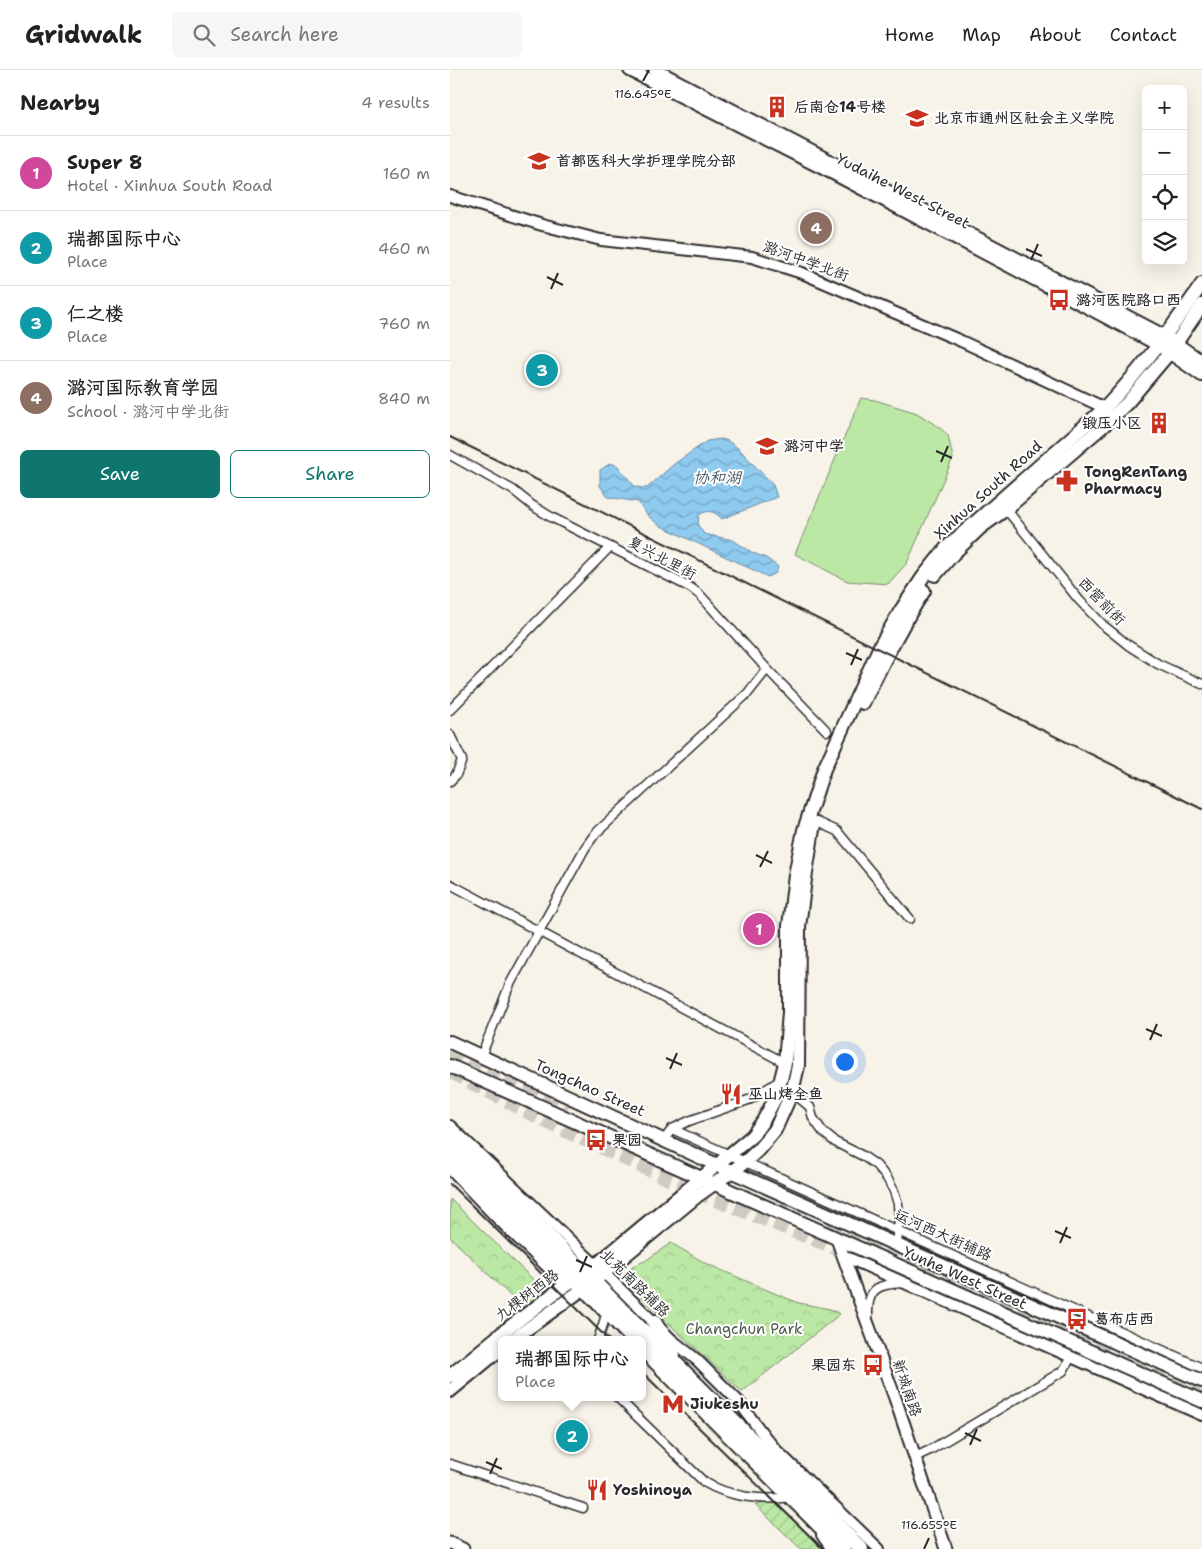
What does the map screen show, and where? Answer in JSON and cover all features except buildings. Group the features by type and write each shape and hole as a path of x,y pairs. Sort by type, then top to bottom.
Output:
{"highway":[{"path":"450,1138 861,1548"},
{"path":"451,1161 590,1276 607,1312 630,1336"},
{"path":"451,1161 468,1186"},
{"path":"654,1322 681,1369"},
{"path":"646,1352 843,1549"}],"main road":[{"name":"Yudaihe West Street","path":"630,70 1167,344"},
{"name":"Yudaihe West Street","path":"655,70 1167,344"},
{"name":"Xinhua South Road","path":"730,1171 745,1162 775,1130 792,1092 798,1066 799,927 806,870 815,821 831,772 850,729 909,614 930,582 954,552 1120,409 1167,344 1202,284"},
{"name":"Xinhua South Road","path":"717,1165 752,1136 763,1122 782,1079 786,1063 789,1012 789,926 804,830 824,769 880,646 923,577 947,547 1105,408 1202,305"},
{"path":"1167,344 1202,362"},
{"path":"1167,344 1202,375"},
{"name":"Tongchao Street","path":"450,1042 717,1165"},
{"path":"450,1066 714,1184"},
{"name":"九棵树西路","path":"517,1336 590,1276 717,1165"},
{"name":"Yunhe West Street","path":"717,1165 1202,1380"},
{"name":"九棵树西路","path":"450,1376 506,1329 590,1276 730,1171"},
{"name":"Yunhe West Street","path":"714,1184 1202,1401"},
{"name":"新城南路","path":"837,1238 946,1549"},
{"path":"450,1391 498,1351"},
{"path":"450,1543 463,1549"}],"street":[{"name":"潞河中学北街","path":"450,196 542,225 601,240 752,257 802,273 961,341 1105,408"},
{"name":"复兴北里街","path":"450,454 513,490 533,506 700,594 767,669 827,731"},
{"name":"西营前街","path":"1006,509 1079,600 1103,625 1128,645 1158,664 1202,684"},
{"path":"450,710 610,547"},
{"path":"481,1056 510,984 585,848 595,834 748,693 767,669"},
{"path":"450,736 462,760 456,774 450,781"},
{"path":"815,821 837,831 910,919"},
{"path":"450,884 786,1063"},
{"path":"664,1140 672,1129 751,1099 782,1079"},
{"path":"792,1092 810,1107 813,1118 823,1132 835,1142 876,1165 887,1178 898,1204 897,1245"},
{"name":"北苑南路辅路","path":"450,1126 590,1276 654,1322 672,1340 697,1360 739,1402 776,1450 879,1549"},
{"name":"运河西大街辅路","path":"672,1129 1202,1368"},
{"name":"北苑南路辅路","path":"468,1186 496,1218 560,1279 590,1276"},
{"path":"844,1256 1202,1416"},
{"path":"868,1323 870,1296 876,1288 887,1284 904,1283"},
{"path":"599,1336 607,1312"},
{"path":"1169,1353 1202,1380"},
{"path":"915,1457 1063,1371 1071,1357"},
{"path":"621,1401 711,1487 751,1497 774,1499 791,1497"},
{"path":"450,1464 583,1508"},
{"path":"809,1515 832,1549"}],"green space":[{"path":"861,398 875,400 917,413 940,428 948,435 953,458 907,563 888,584 847,581 795,554"},
{"path":"450,1199 548,1294 525,1310 450,1237"},
{"name":"Changchun Park","path":"671,1243 705,1263 781,1296 799,1303 830,1309 840,1314 742,1392 630,1286 632,1266 645,1261"},
{"path":"775,1501 824,1549 801,1549 755,1505"}],"water":[{"name":"协和湖","path":"721,439 728,441 739,449 773,485 777,497 722,519 714,513 706,512 699,515 698,525 704,534 733,540 753,553 766,558 778,567 776,573 768,577 659,525 648,516 638,502 608,497 600,486 600,470 611,463 618,466 635,487 647,488 674,464 707,441"}],"tunnel":[{"path":"450,1050 566,1112"},
{"path":"451,1072 551,1124 694,1191 924,1284"},
{"path":"826,1227 1202,1388"}],"railway":[{"path":"450,437 1202,809"},
{"path":"450,1184 605,1336"},
{"path":"646,1376 823,1549"}],"place":[{"name":"后南仓14号楼","path":"777,107"},
{"name":"北京市通州区社会主义学院","path":"917,118"},
{"name":"首都医科大学护理学院分部","path":"539,161"},
{"name":"潞河国际教育学园","path":"816,228"},
{"name":"潞河医院路口西","path":"1059,300"},
{"name":"仁之楼","path":"542,370"},
{"name":"锻压小区","path":"1159,423"},
{"name":"潞河中学","path":"767,446"},
{"name":"TongRenTang Pharmacy","path":"1067,481"},
{"name":"Super 8","path":"759,929"},
{"name":"巫山烤全鱼","path":"731,1094"},
{"name":"果园","path":"596,1140"},
{"name":"葛布店西","path":"1077,1319"},
{"name":"果园东","path":"873,1365"},
{"name":"Jiukeshu","path":"673,1404"},
{"name":"瑞都国际中心","path":"572,1436"},
{"name":"Yoshinoya","path":"597,1490"}]}
